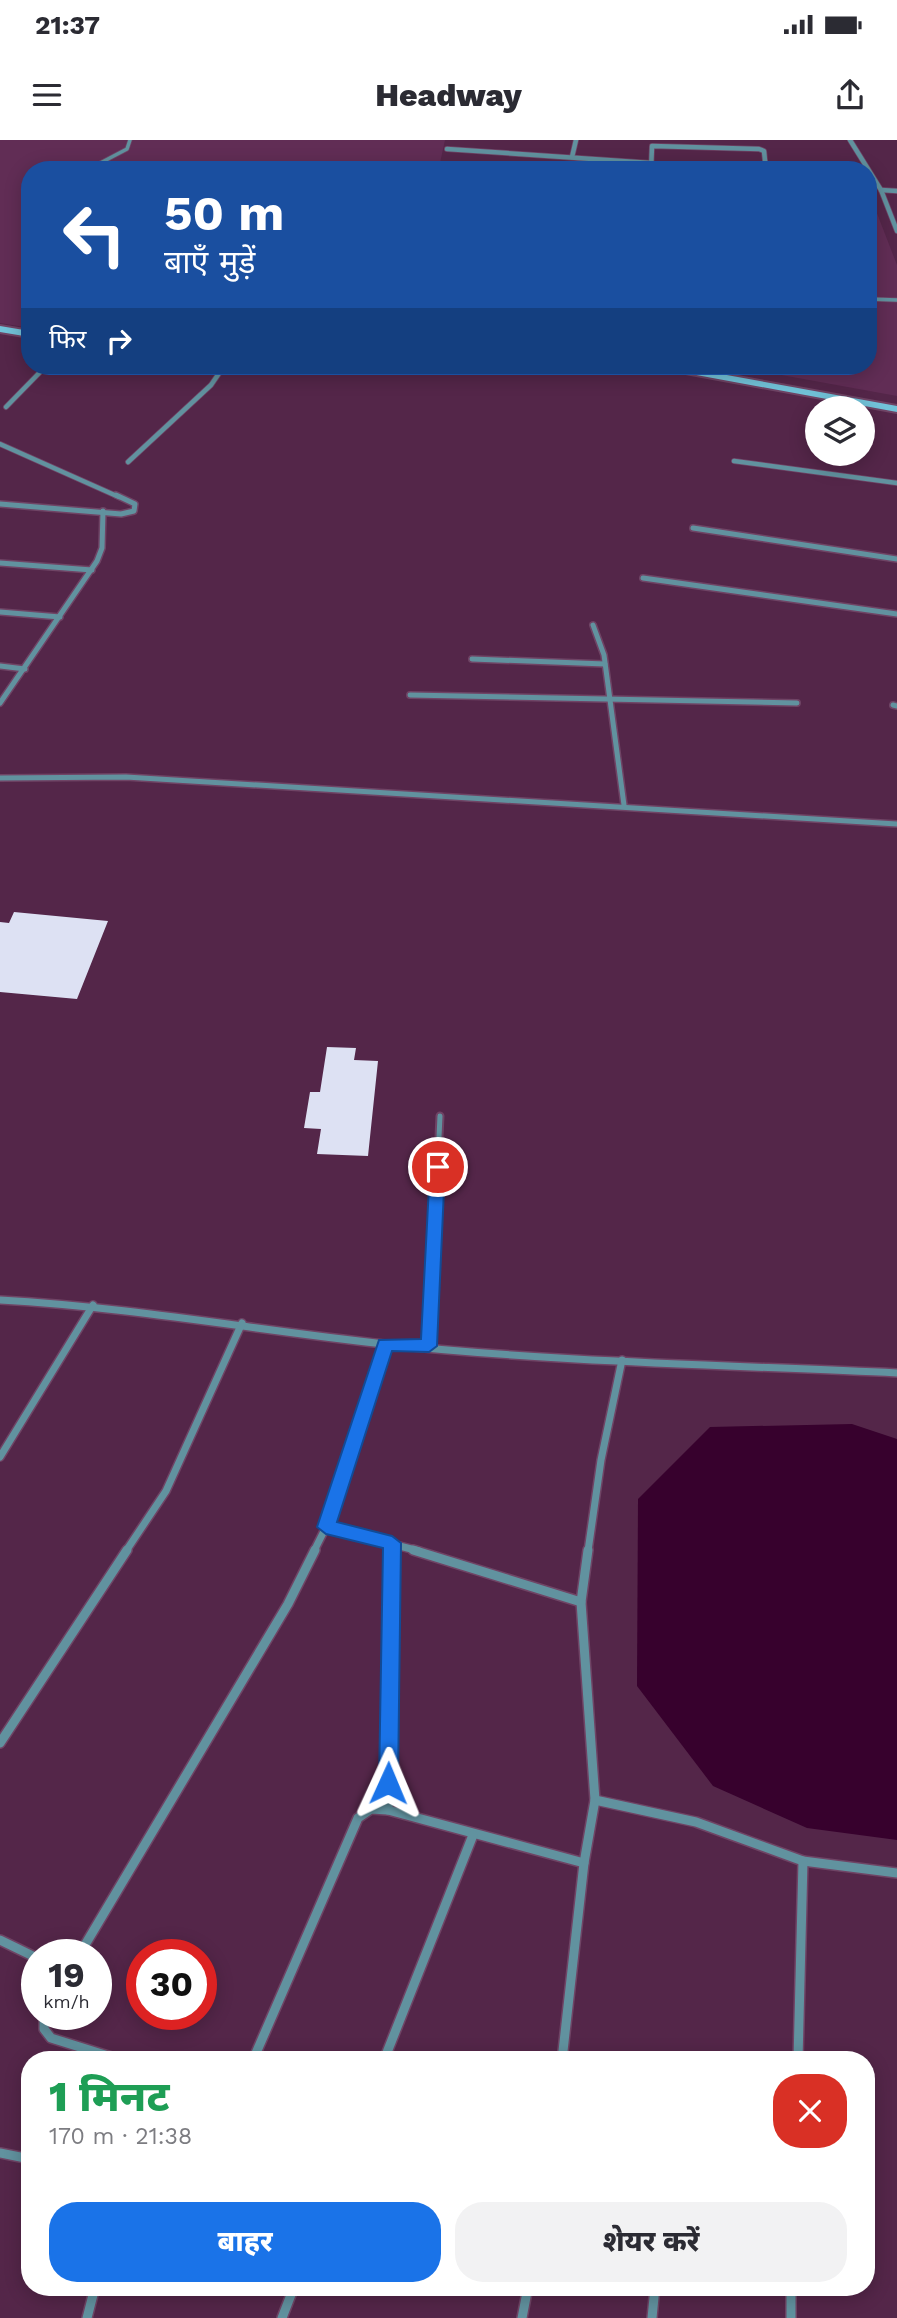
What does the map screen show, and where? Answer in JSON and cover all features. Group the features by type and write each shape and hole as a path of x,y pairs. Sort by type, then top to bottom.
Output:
{"street":[{"path":"572,157 576,140"},
{"path":"738,140 739,148"},
{"path":"850,140 863,161"},
{"path":"651,161 651,146 762,149 764,161"},
{"path":"447,149 625,161"},
{"path":"877,184 897,231"},
{"path":"881,190 897,191"},
{"path":"0,330 21,333"},
{"path":"6,407 37,375"},
{"path":"128,462 211,384 217,375"},
{"path":"713,375 897,409"},
{"path":"0,444 135,503 134,511 128,514 0,504"},
{"path":"734,461 897,483"},
{"path":"0,703 92,570 102,548 103,511"},
{"path":"693,528 897,559"},
{"path":"0,563 92,570"},
{"path":"643,578 897,614"},
{"path":"0,612 60,617"},
{"path":"593,625 605,664 624,805"},
{"path":"472,659 605,664"},
{"path":"0,666 25,668"},
{"path":"410,695 797,703"},
{"path":"0,778 139,778 624,805 897,824"},
{"path":"0,1300 93,1305 385,1344 622,1360 897,1373"},
{"path":"0,1457 93,1305"},
{"path":"0,1743 166,1491 242,1324"},
{"path":"89,1939 288,1604 326,1527 385,1344"},
{"path":"563,2051 584,1863 595,1800 580,1602 601,1460 622,1360"},
{"path":"326,1527 392,1543 580,1602"},
{"path":"388,1810 392,1543"},
{"path":"595,1800 696,1822 803,1861 897,1873"},
{"path":"257,2051 358,1818 372,1809 388,1810 584,1863"},
{"path":"388,2051 473,1835"},
{"path":"797,2051 803,1861"},
{"path":"0,1940 21,1950"},
{"path":"45,2030 51,2038 92,2051"},
{"path":"0,2153 21,2157"},
{"path":"87,2318 93,2296"},
{"path":"282,2318 291,2296"},
{"path":"522,2318 526,2296"},
{"path":"652,2318 654,2296"},
{"path":"790,2318 791,2296"}],"lane":[{"path":"104,161 127,149 130,140"},
{"path":"877,299 897,300"},
{"path":"429,1346 440,1116"}],"shaded area":[{"path":"0,140 445,140 440,161 21,161 21,326 0,323"},
{"path":"877,213 897,265 897,396 781,375 877,375"},
{"path":"852,1424 897,1439 897,1840 807,1828 713,1786 637,1686 638,1499 710,1427"}],"building":[{"path":"14,912 108,921 77,999 0,992 0,922 9,923"},
{"path":"327,1047 356,1048 354,1060 378,1061 368,1156 317,1154 321,1129 304,1128 310,1092 320,1092"}],"route":[{"path":"388,1783 392,1543 326,1527 385,1344 429,1346 438,1167"}]}
